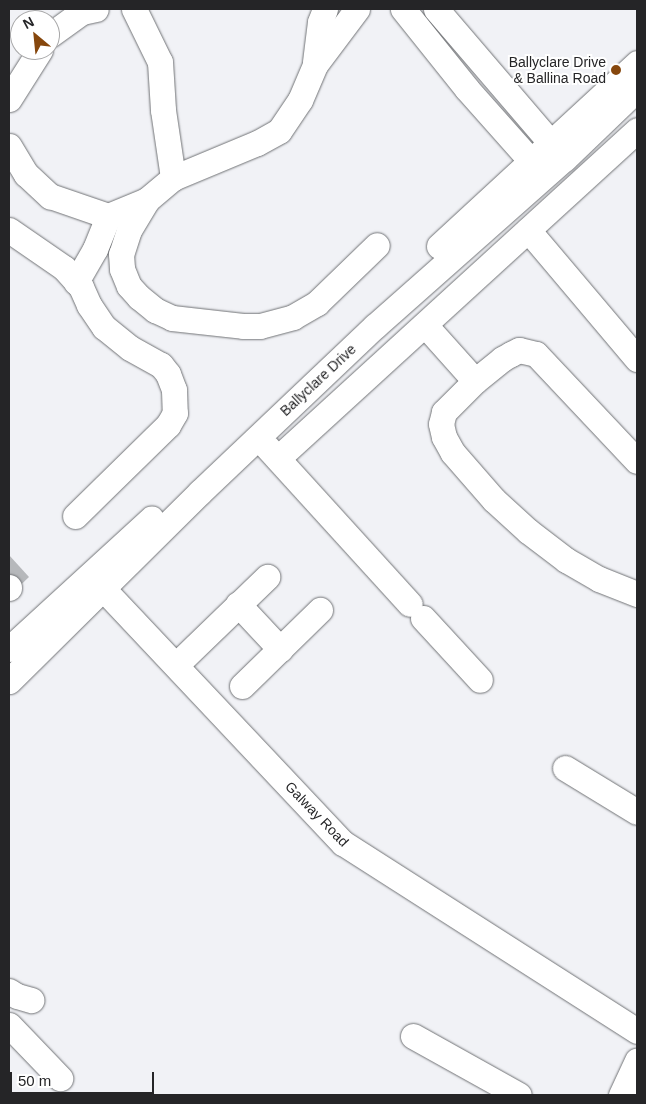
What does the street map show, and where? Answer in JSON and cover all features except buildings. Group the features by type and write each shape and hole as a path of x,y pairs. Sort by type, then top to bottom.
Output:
{"street":[{"path":"60,28 82,12 96,9"},
{"path":"134,9 160,62 163,110 173,178"},
{"path":"9,146 26,174 50,196 108,216 147,200 173,178 257,143 279,131 300,100 314,65 320,22 325,9"},
{"path":"314,65 358,9"},
{"path":"403,9 467,89 548,159 586,178"},
{"path":"436,9 548,159 568,194"},
{"path":"9,99 34,60"},
{"name":"Ballyclare Drive","path":"9,681 97,582 252,431 375,326 548,159 637,63"},
{"name":"Ballyclare Drive","path":"548,159 637,89"},
{"path":"278,458 637,130"},
{"path":"147,200 129,230 121,254 122,269 129,286 139,297 155,310 172,318 243,326 260,326 293,317 316,304 377,245"},
{"path":"76,282 95,249 108,216"},
{"path":"9,230 64,268 76,282 104,327 130,348 161,365 168,374 174,390 175,413 168,425 75,516"},
{"path":"528,230 637,359"},
{"path":"425,325 475,381"},
{"path":"637,461 536,354 519,350 502,359 475,381 444,412 441,424 444,437 453,453 494,500 528,531 566,560 599,579 637,594"},
{"path":"252,431 480,680"},
{"path":"176,665 267,577"},
{"name":"Ballyclare Drive","path":"9,649 97,582"},
{"name":"Galway Road","path":"97,582 343,843 637,1032"},
{"path":"238,604 280,649"},
{"path":"242,686 320,610"},
{"path":"565,768 637,812"},
{"path":"9,1026 60,1078"},
{"path":"413,1036 520,1095"},
{"path":"621,1095 637,1061"}],"place":[{"name":"Ballyclare Drive & Ballina Road","path":"616,70"}]}
